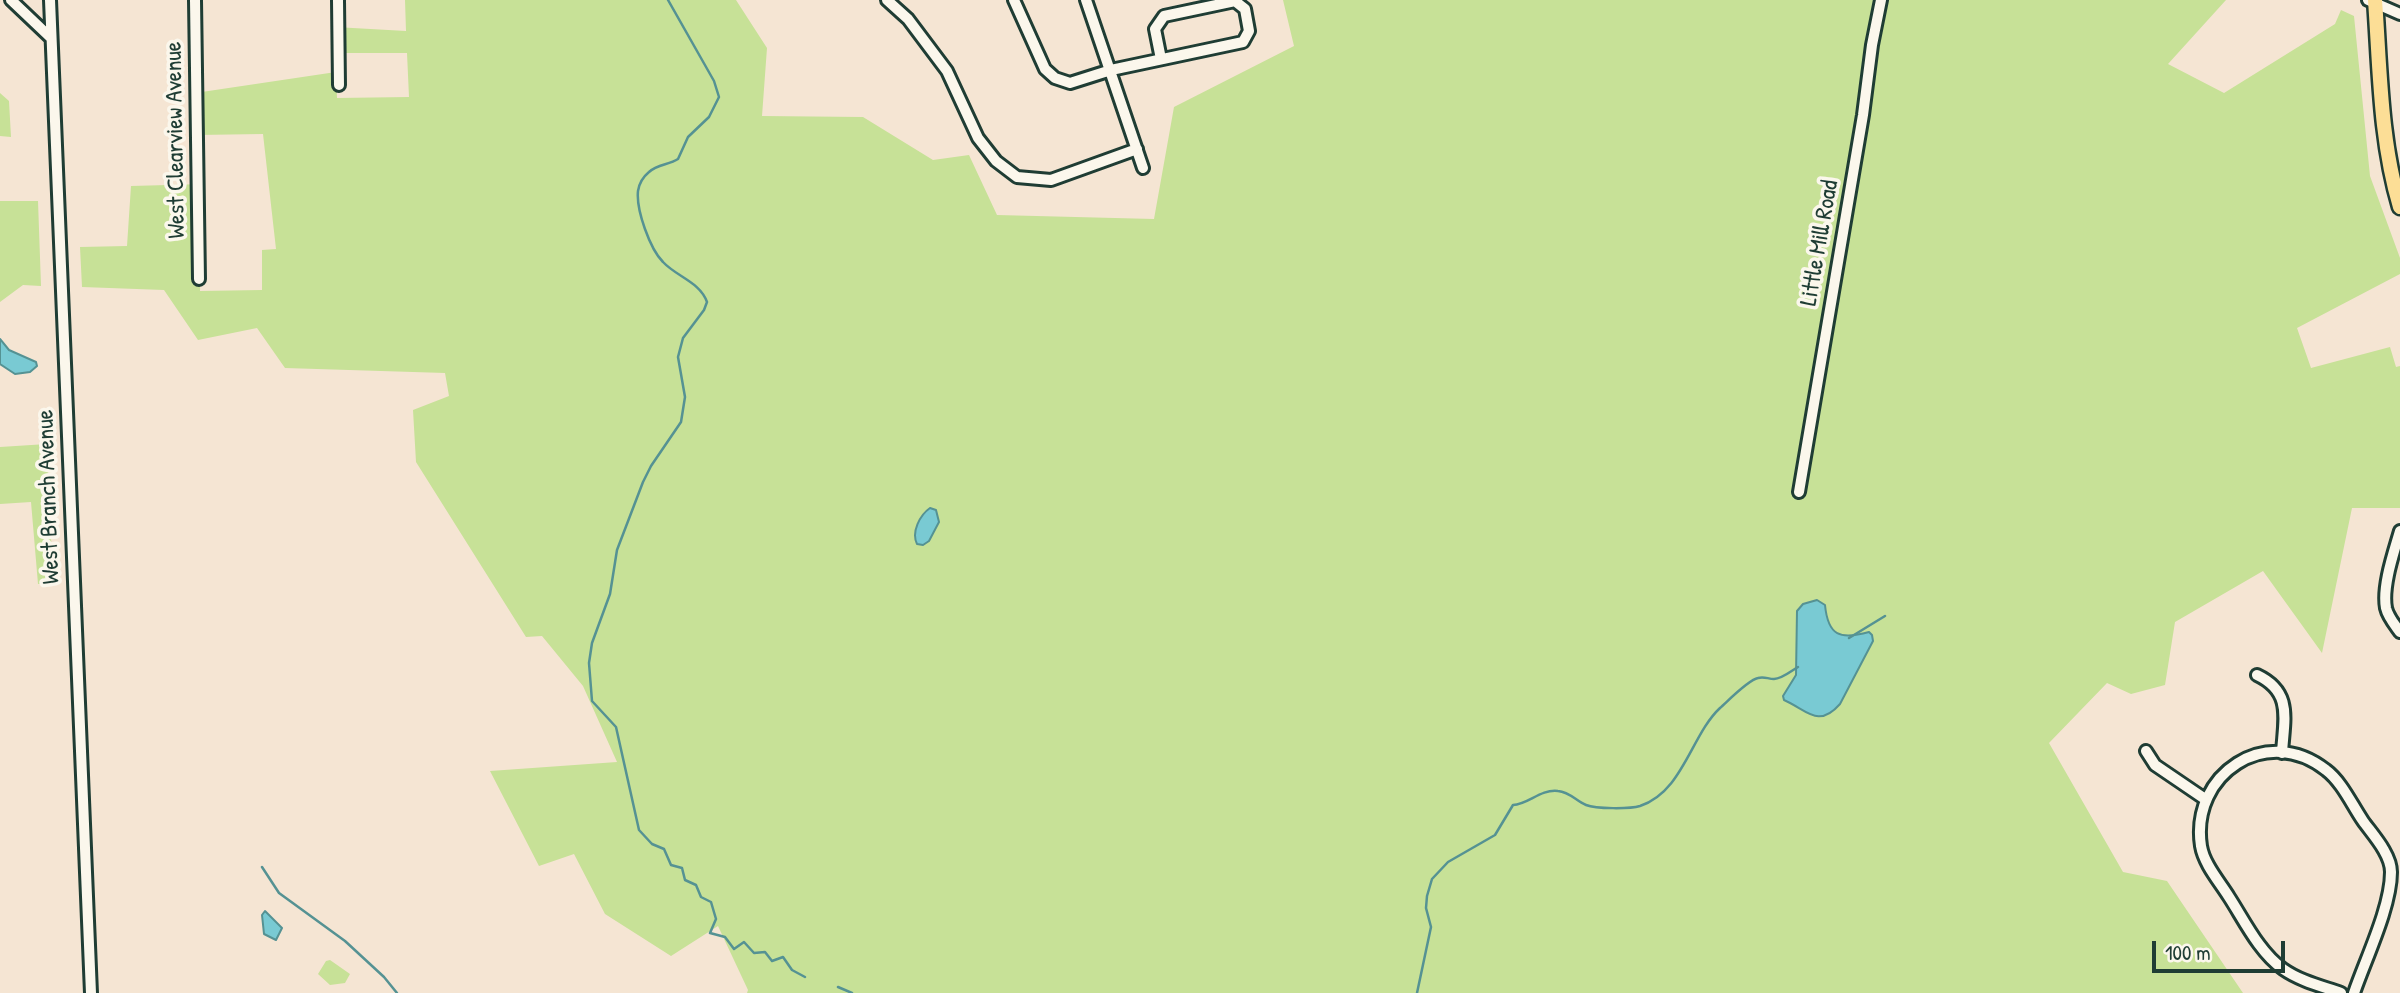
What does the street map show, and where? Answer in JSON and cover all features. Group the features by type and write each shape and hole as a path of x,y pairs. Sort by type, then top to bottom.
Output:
{"main road":[{"path":"2373,1 2389,161 2400,207"}],"street":[{"path":"11,0 51,38"},
{"name":"West Branch Avenue","path":"50,0 91,993"},
{"name":"West Clearview Avenue","path":"195,0 199,279"},
{"path":"338,0 339,85"},
{"path":"887,0 908,19 947,71 978,138 996,161 1017,177 1051,180 1137,149"},
{"path":"1014,0 1045,69 1055,78 1070,82 1111,70 1243,42 1249,31 1245,9 1235,1 1164,16 1155,29 1161,59"},
{"path":"1086,0 1143,168"},
{"name":"Little Mill Road","path":"1799,492 1881,0"},
{"path":"2373,1 2400,14"},
{"path":"2400,531 2386,596 2386,609 2400,632"},
{"path":"2257,675 2268,680 2278,690 2285,705 2282,753"},
{"path":"2146,751 2154,765 2205,799"},
{"path":"2341,993 2294,976 2266,953 2210,869 2201,849 2199,827 2205,799 2226,769 2247,757 2282,753 2308,759 2326,770 2337,781 2390,864 2388,895 2354,993"}],"green space":[{"path":"405,0 736,0 767,48 762,116 863,117 933,160 969,155 997,215 1154,219 1174,107 1294,46 1283,0 2226,0 2168,64 2224,93 2335,24 2341,10 2354,16 2370,176 2400,258 2400,274 2297,328 2311,368 2390,347 2396,367 2400,366 2400,508 2352,508 2322,653 2263,571 2175,622 2165,685 2131,694 2107,683 2049,743 2123,872 2167,881 2243,993 747,993 748,990 718,926 671,956 605,914 574,854 539,866 490,771 617,762 583,686 542,636 526,637 416,462 413,410 449,396 445,373 285,368 257,328 198,340 164,290 82,287 80,247 127,246 131,186 204,184 200,291 262,290 262,250 276,249 263,134 197,135 195,93 336,72 337,98 409,97 407,53 338,53 335,27 406,31"},
{"path":"0,93 9,101 11,137 0,136"},
{"path":"0,201 38,201 41,286 23,285 0,302"},
{"path":"47,444 53,584 38,584 31,502 0,504 0,447"},
{"path":"330,960 350,974 345,983 330,985 318,974 326,961"}],"water":[{"path":"0,339 9,350 36,362 37,366 30,372 15,374 0,364"},
{"path":"930,508 936,510 939,522 929,541 923,545 917,544 917,524"},
{"path":"1817,600 1825,605 1829,623 1837,633 1850,636 1869,632 1873,641 1840,704 1825,715 1819,716 1784,700 1783,696 1796,675 1797,611 1803,604"},
{"path":"265,911 282,928 276,940 264,934 262,915"}],"waterway":[{"path":"668,0 714,81 719,97 709,117 688,137 678,159 652,169 645,176 638,191 639,208 645,229 658,256 699,289 707,302 683,338 678,357 685,397 681,422 651,466 617,550 610,594 592,643 589,663 592,701 616,727 639,830 652,844 664,849 671,865 682,868 685,880 696,885 701,897 711,902 716,919 710,933 725,937 734,949 744,942 754,953 765,952 772,961 783,957 792,970 805,977"},
{"path":"1849,638 1885,616"},
{"path":"1417,993 1431,927 1426,908 1432,879 1448,862 1495,835 1513,805 1552,791 1566,793 1591,806 1613,808 1640,806 1655,799 1677,776 1710,719 1738,691 1754,680 1762,677 1777,679 1798,667"},
{"path":"262,867 279,893 345,941 384,977 397,993"},
{"path":"838,987 852,993"}]}
